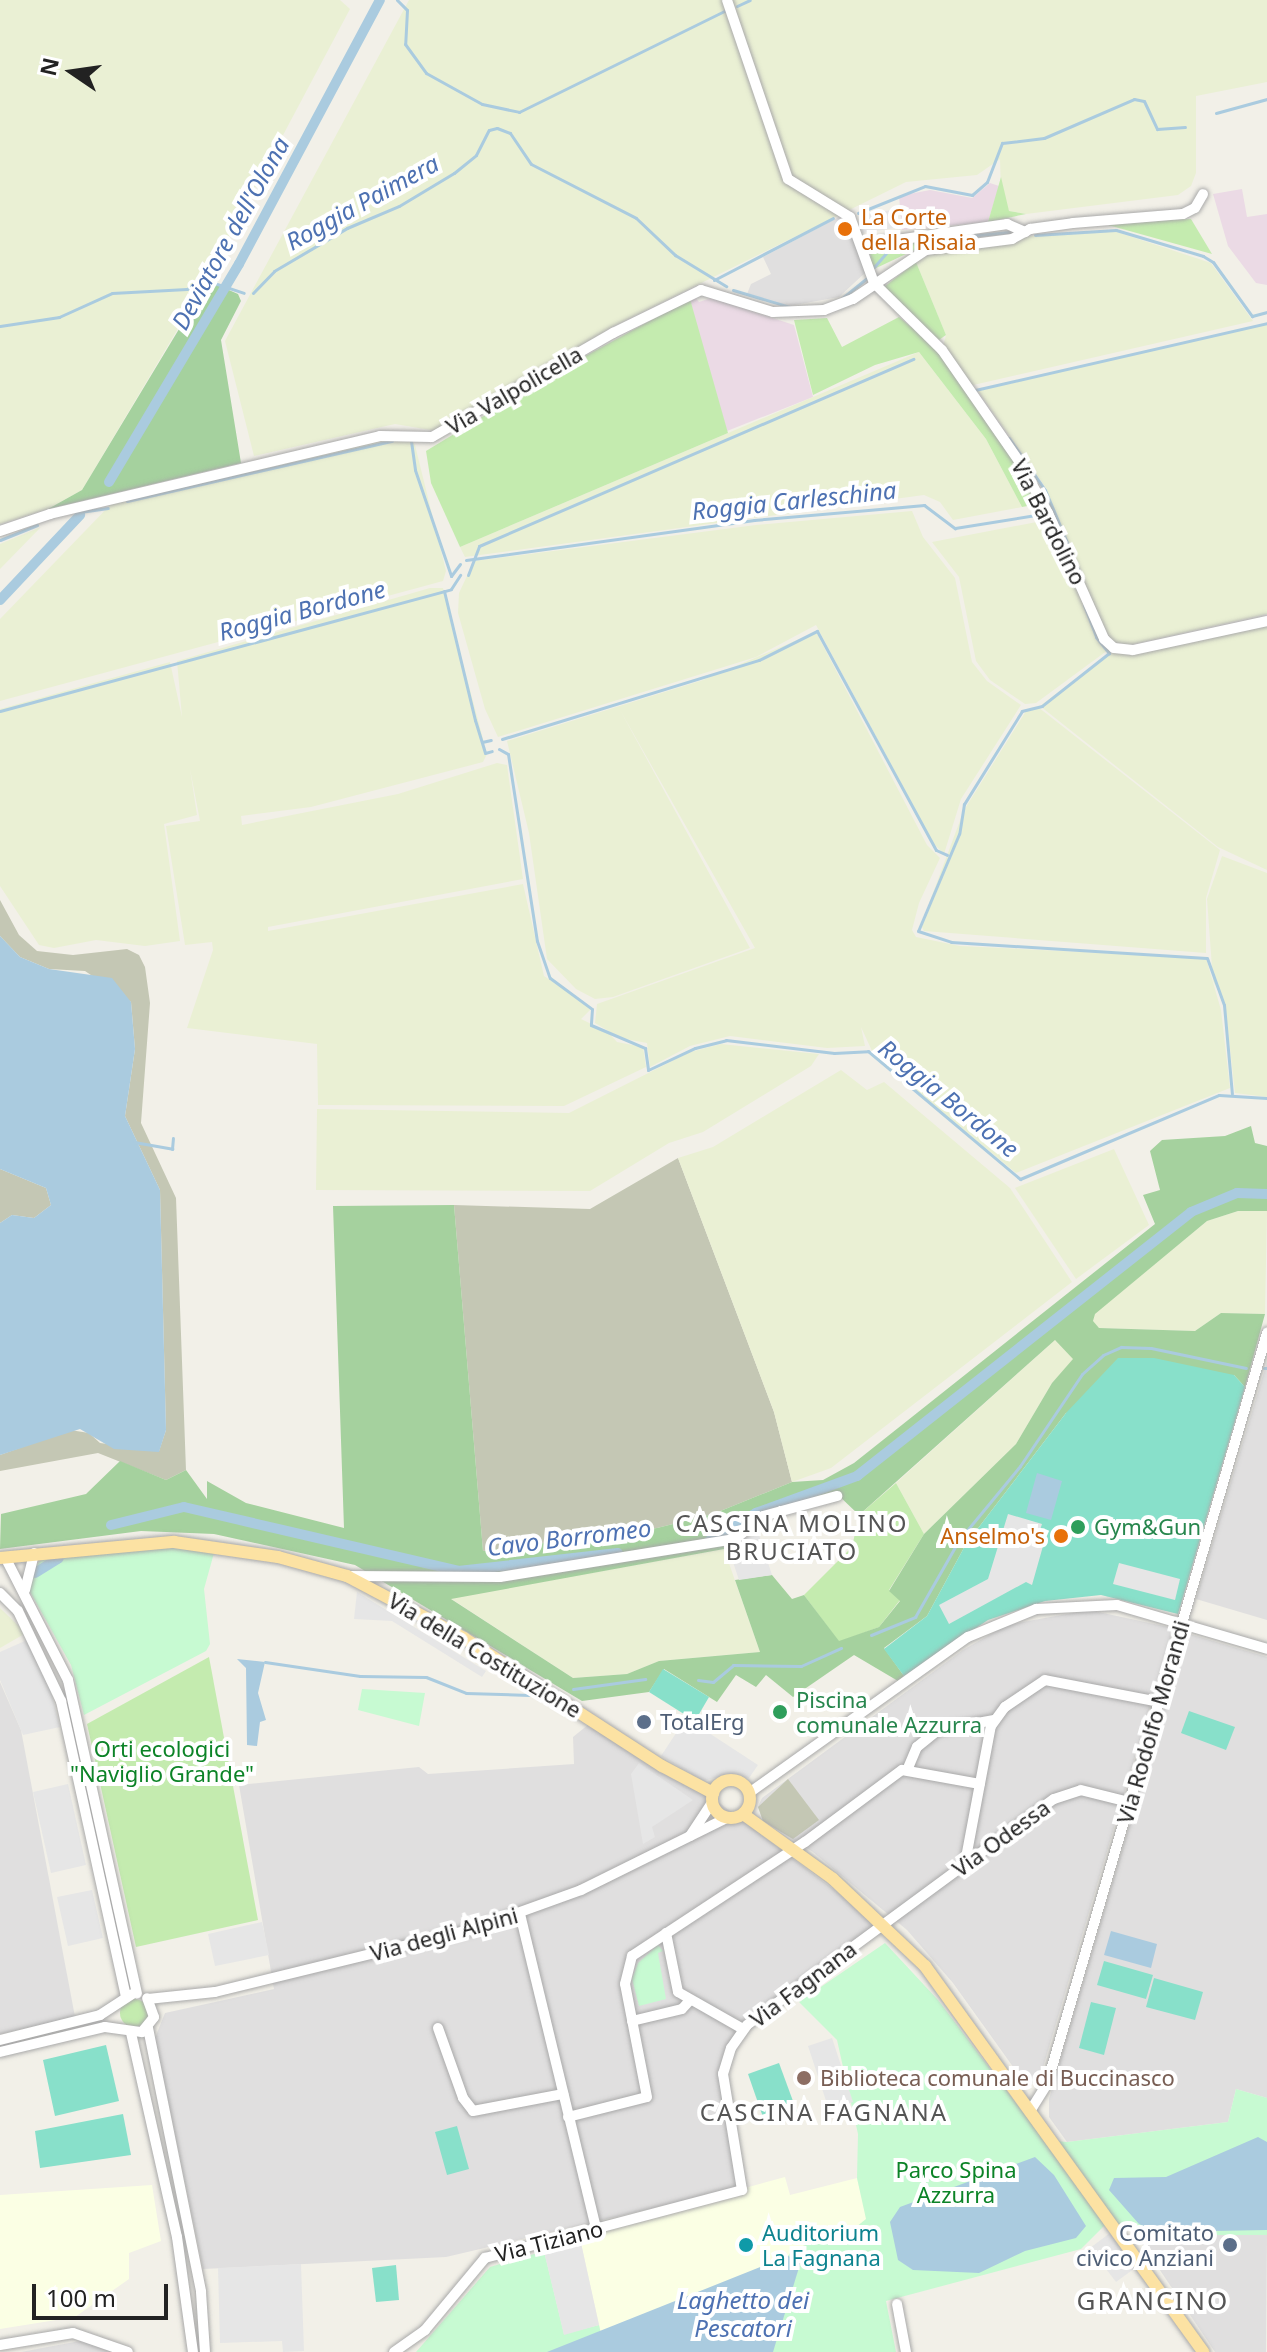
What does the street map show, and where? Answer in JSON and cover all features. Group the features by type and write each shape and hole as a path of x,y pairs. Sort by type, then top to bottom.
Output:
{"main road":[{"name":"Via della Costituzione","path":"2,1558 174,1542 278,1557 347,1576 453,1631 713,1797"},
{"path":"728,1781 742,1783 749,1793 743,1814 727,1818 713,1797 728,1781"},
{"path":"743,1814 884,1923 938,1981 1032,2108 1203,2352"}],"street":[{"name":"Via Bardolino","path":"727,0 788,179 840,208 862,245 874,283 942,350 1030,477 1109,644 1133,650 1267,621"},
{"path":"874,283 926,250 1012,239 1025,232 1183,214 1195,208 1203,194"},
{"path":"862,245 1007,224 1025,232"},
{"name":"Via Valpolicella","path":"0,531 380,436 403,433 426,439 613,333 701,290 792,313 839,306 874,283"},
{"name":"Via Rodolfo Morandi","path":"1032,2108 1047,2084 1267,1333"},
{"path":"347,1576 500,1577 726,1541 763,1516 837,1496"},
{"path":"25,1596 25,1575 34,1553"},
{"path":"2,1558 25,1596 70,1688 132,1995"},
{"path":"1,1593 18,1611 58,1693 132,1995"},
{"path":"749,1793 953,1647 1012,1617 1096,1603 1267,1649"},
{"path":"568,2117 647,2097 625,1984 632,1956 908,1768 917,1747 938,1730 994,1720 1045,1680 1159,1702"},
{"path":"965,1863 994,1720"},
{"path":"908,1768 980,1784"},
{"name":"Via Odessa","path":"884,1923 1063,1794 1081,1790 1129,1802"},
{"path":"690,1836 713,1797"},
{"name":"Via degli Alpini","path":"148,1999 186,1998 520,1914 727,1818"},
{"path":"520,1914 596,2229"},
{"name":"Via Fagnana","path":"742,2190 723,2083 725,2064 743,2029 884,1923"},
{"path":"666,1933 676,1986 690,2000 743,2029"},
{"path":"0,2040 100,2015 132,1995 148,1999 154,2017 148,2028 201,2292 205,2352"},
{"name":"Via degli Alpini","path":"154,2017 186,1998"},
{"path":"632,2021 682,2009 690,2000"},
{"path":"118,2005 117,2020 127,2031 180,2252 193,2352"},
{"path":"0,2052 105,2027 127,2031 148,2028"},
{"path":"438,2028 463,2098 473,2111 563,2094"},
{"name":"Via Tiziano","path":"394,2352 425,2330 485,2258 742,2190"},
{"path":"897,2304 906,2352"},
{"path":"0,2345 22,2347 73,2333 128,2352"}],"shaded area":[{"path":"0,0 340,0 350,9 198,295 82,490 48,509 0,524"},
{"path":"409,0 1267,0 1267,82 1196,96 1196,173 1191,186 1178,195 1026,214 1009,211 1001,192 1000,159 977,175 906,182 612,327 436,431 395,424 254,456 225,341"},
{"path":"990,183 999,186 988,222 902,230 899,196 930,190 972,198"},
{"path":"1242,189 1247,217 1267,214 1267,285 1256,283 1228,246 1213,194"},
{"path":"892,210 895,228 862,233 860,215"},
{"path":"841,216 848,219 866,272 839,297 789,306 747,294 751,284 771,274 763,257"},
{"path":"1114,231 1211,263 1253,321 969,386 943,347 946,335 916,262 931,254 1031,236"},
{"path":"695,297 699,302 711,298 794,325 813,397 727,431 689,299"},
{"path":"1267,324 1267,614 1129,645 1112,642 1092,606 1046,488 978,391"},
{"path":"919,352 986,439 1022,507 953,520 940,502 924,495 465,557 460,547"},
{"path":"394,438 411,439 415,445 446,571 443,581 0,701 0,619 114,501"},
{"path":"912,511 923,537 955,578 972,662 987,681 1021,705 961,799 944,854 934,844 816,625 756,657 498,737 485,709 458,613 459,593 474,561 756,525"},
{"path":"1047,520 1108,650 1036,703 1025,704 990,680 976,661 959,577 932,542"},
{"path":"41,527 0,569 0,544"},
{"path":"430,588 443,588 487,754 483,762 311,807 241,816 242,825 398,794 497,763 507,765 523,879 268,927 268,931 523,884 544,976 592,1008 581,1019 608,1032 617,1042 643,1047 646,1067 564,1106 318,1105 317,1044 187,1028 213,950 212,942 185,945 166,826 200,821 190,769 197,815 164,824 180,941 145,946 96,940 54,948 39,945 0,886 0,709 170,662 182,717 177,661"},
{"path":"1267,621 1267,870 1218,847 1040,706 1109,654"},
{"path":"816,632 927,845 940,858 919,903 912,930 916,937 960,946 1206,958 1221,1010 1230,1088 1016,1173 901,1079 872,1051 861,1027 865,1046 827,1048 730,1036 690,1046 650,1067 647,1043 620,1038 595,1023 597,1004 755,948 620,710 750,948 613,997 595,999 576,989 547,959 529,833 507,741 703,680"},
{"path":"1038,707 1220,850 1206,898 1206,953 924,931 921,925 964,810 1026,711"},
{"path":"1222,856 1267,873 1267,1097 1235,1093 1225,1004 1213,981 1207,899"},
{"path":"0,900 19,935 37,951 73,955 127,949 139,955 145,967 150,1003 141,1123 176,1198 186,1470 166,1480 98,1453 0,1471 0,1455 70,1430 89,1433 100,1443 159,1451 166,1430 160,1190 125,1116 135,1049 131,1002 85,971 49,969 20,957 0,936"},
{"path":"721,1044 819,1054 811,1066 703,1132 669,1143 590,1191 316,1190 317,1109 569,1113 690,1052"},
{"path":"841,1070 867,1090 884,1082 1010,1188 1072,1282 831,1468 792,1482 774,1412 678,1158 713,1147"},
{"path":"1114,1149 1149,1225 1076,1279 1015,1188"},
{"path":"678,1158 774,1412 792,1482 713,1514 657,1528 483,1551 454,1205 590,1209"},
{"path":"0,1169 46,1188 51,1205 34,1218 12,1215 0,1223"},
{"path":"1238,1211 1267,1211 1265,1314 1221,1313 1195,1331 1099,1328 1093,1322 1094,1314 1207,1221"},
{"path":"1055,1340 1074,1359 1052,1383 1016,1444 924,1534 896,1483"},
{"path":"1267,1362 1267,1620 1196,1599"},
{"path":"1008,1514 1042,1524 1038,1536 1045,1539 1032,1585 1026,1582 949,1624 939,1605 988,1579"},
{"path":"759,1535 772,1575 739,1580 726,1541"},
{"path":"724,1549 760,1652 659,1661 627,1674 573,1678 450,1598"},
{"path":"1119,1563 1180,1579 1175,1600 1113,1584"},
{"path":"357,1592 486,1671 482,1677 392,1621 354,1619"},
{"path":"0,1608 26,1633 0,1648"},
{"path":"1089,1610 1173,1628 1042,2071 1031,2085 1024,2082 953,1983 907,1930 813,1852 763,1821 758,1807 762,1798 963,1650 1007,1625"},
{"path":"1186,1633 1267,1657 1267,2098 1236,2089 1228,2122 1067,2142 1049,2117 1049,2099"},
{"path":"27,1640 49,1684 60,1727 23,1735 0,1680 0,1652"},
{"path":"0,1682 21,1730 75,2017 0,2034"},
{"path":"686,1718 758,1765 749,1778 726,1775 703,1781 661,1756"},
{"path":"589,1724 709,1795 878,1923 756,2013 719,2075 738,2188 446,2257 203,2269 155,2038 165,2013 274,1989 239,1785 419,1767 428,1774 574,1764 573,1737"},
{"path":"639,1763 693,1800 652,1827 655,1837 643,1844 631,1774"},
{"path":"788,1779 819,1820 793,1839 763,1821 758,1807"},
{"path":"68,1784 86,1865 51,1873 33,1792"},
{"path":"92,1890 103,1938 68,1946 57,1897"},
{"path":"262,1922 269,1955 215,1966 208,1934"},
{"path":"832,2038 853,2102 829,2110 808,2046"},
{"path":"785,2177 790,2195 857,2178 867,2219 851,2231 793,2249 788,2256 601,2334 579,2234"},
{"path":"152,2185 161,2241 129,2253 129,2279 75,2317 0,2329 0,2195"},
{"path":"1110,2233 1135,2268 1116,2282 1090,2248"},
{"path":"1135,2233 1267,2235 1266,2352 1215,2352"},
{"path":"579,2234 599,2325 564,2335 542,2243"},
{"path":"301,2264 304,2351 283,2352 282,2341 220,2343 218,2268"},
{"path":"85,2340 114,2352 21,2352"}],"green space":[{"path":"1001,177 1009,211 1026,214 988,222"},
{"path":"1191,219 1212,254 1108,225 1169,220"},
{"path":"923,239 923,246 872,270 869,245"},
{"path":"916,262 946,335 936,342 884,287"},
{"path":"208,281 238,294 241,301 221,340 241,463 48,509 82,490"},
{"path":"690,299 728,433 460,547 431,483 426,451 556,372"},
{"path":"899,317 934,346 1017,464 1039,504 1022,507 986,439 919,352 875,365 813,395 794,320 827,318 842,347"},
{"path":"1251,1126 1255,1143 1267,1146 1267,1211 1238,1211 1207,1221 1095,1314 1093,1321 1099,1328 1195,1331 1221,1313 1265,1314 1245,1387 1234,1375 1066,1413 966,1544 927,1616 884,1648 904,1676 898,1681 854,1655 793,1697 766,1675 756,1687 736,1675 717,1702 664,1669 649,1692 582,1701 355,1565 214,1534 141,1531 0,1549 1,1514 86,1494 120,1461 166,1480 186,1470 207,1499 207,1481 246,1503 344,1528 333,1206 454,1205 483,1551 657,1528 713,1514 792,1482 823,1480 854,1463 1155,1224 1143,1195 1160,1190 1150,1151 1162,1140 1225,1136","holes":["1055,1340 1073,1359 1052,1383 1016,1444 924,1534 889,1591 900,1601 879,1627 839,1641 804,1595 792,1599 772,1575 735,1580 760,1652 659,1661 627,1674 573,1678 451,1599 724,1549 723,1540 759,1515 836,1493 859,1515"]},
{"path":"1118,1358 1154,1358 1234,1375 1245,1387 1178,1614 1101,1595 1045,1601 988,1620 904,1676 884,1649 927,1616 966,1544 1066,1413"},
{"path":"896,1483 924,1534 889,1590 900,1600 879,1627 839,1642 804,1595 852,1547 859,1515"},
{"path":"171,1548 214,1553 204,1589 210,1644 206,1651 84,1715 71,1665 29,1590 31,1573 42,1558"},
{"name":"Orti ecologici \"Naviglio Grande\"","path":"209,1657 258,1920 136,1947 87,1724"},
{"path":"663,1669 709,1697 695,1721 649,1692"},
{"path":"362,1689 425,1693 419,1726 358,1710"},
{"path":"1189,1711 1235,1727 1226,1750 1181,1733"},
{"name":"Parco Spina Azzurra","path":"885,1943 938,2000 1044,2140 1067,2142 1228,2122 1236,2089 1267,2098 1267,2235 1164,2235 1104,2226 1081,2249 886,2301 896,2352 416,2352 490,2267 544,2251 564,2334 599,2325 601,2334 788,2256 793,2249 851,2231 866,2219 857,2178 858,2134 837,2040 799,2002"},
{"path":"658,1945 663,1951 658,1953 666,1999 639,2006 632,1979 638,1963"},
{"path":"1104,1961 1153,1975 1146,1999 1097,1985"},
{"path":"1154,1978 1203,1992 1195,2020 1146,2007"},
{"path":"134,1999 144,2003 148,2013 144,2023 134,2027 124,2023 120,2013 124,2003"},
{"path":"1091,2002 1116,2008 1104,2055 1079,2048"},
{"path":"106,2045 119,2101 55,2116 43,2060"},
{"path":"779,2063 797,2112 765,2123 748,2074"},
{"path":"123,2114 131,2155 40,2168 35,2131"},
{"path":"457,2126 469,2169 447,2175 435,2132"},
{"path":"396,2265 399,2300 376,2302 372,2268"}],"water":[{"path":"0,936 20,957 49,969 112,978 131,1002 135,1049 125,1116 160,1190 166,1430 159,1452 114,1449 80,1429 0,1455 0,1223 12,1215 34,1218 51,1205 46,1188 0,1169"},
{"path":"1037,1473 1062,1481 1051,1520 1026,1513"},
{"path":"237,1659 265,1662 258,1693 266,1720 260,1722 257,1746 247,1745 246,1668"},
{"path":"1111,1931 1157,1944 1151,1968 1104,1955"},
{"path":"1258,2137 1267,2142 1267,2230 1157,2232 1139,2224 1109,2190 1114,2178 1166,2177"},
{"path":"1035,2157 1054,2175 1086,2226 1076,2238 1025,2251 979,2273 913,2270 898,2260 890,2222 900,2207"},
{"name":"Laghetto dei Pescatori","path":"788,2256 801,2261 773,2352 547,2352"}],"waterway":[{"name":"Deviatore dell'Olona","path":"109,482 239,264 380,0"},
{"path":"397,0 407,10 405,44 426,73 482,104 519,112 726,10"},
{"path":"737,6 750,0"},
{"name":"Roggia Paimera","path":"858,213 925,186 972,195 987,182 1002,143 1044,138 1134,99 1144,101 1157,129 1185,127"},
{"name":"Roggia Paimera","path":"1216,113 1267,99"},
{"name":"Roggia Paimera","path":"253,293 274,271 347,228 399,206 454,173 476,155 489,130 497,128 510,133 531,164 636,218 675,255 726,286"},
{"name":"Roggia Paimera","path":"714,280 833,218"},
{"name":"Roggia Paimera","path":"1035,235 1116,230 1203,256 1213,262 1252,316 1267,312"},
{"name":"Roggia Paimera","path":"959,237 1009,232"},
{"name":"Roggia Paimera","path":"874,267 892,246"},
{"name":"Roggia Paimera","path":"841,299 867,278"},
{"name":"Roggia Paimera","path":"0,326 59,317 112,293 187,289 202,279 244,293"},
{"name":"Roggia Paimera","path":"733,290 790,307"},
{"name":"Roggia Carleschina","path":"975,390 1267,323"},
{"path":"468,575 479,546 913,359"},
{"name":"Roggia Carleschina","path":"1009,438 1045,490 1078,569"},
{"name":"Roggia Carleschina","path":"127,501 392,441"},
{"name":"Roggia Carleschina","path":"411,441 415,470 451,576 460,564"},
{"name":"Roggia Carleschina","path":"466,560 754,520 924,505 955,528 1042,514 1073,585"},
{"name":"Roggia Carleschina","path":"80,512 108,508"},
{"name":"Deviatore dell'Olona","path":"0,600 80,515"},
{"name":"Roggia Carleschina","path":"0,540 37,525"},
{"name":"Roggia Bordone","path":"0,711 451,589 460,575"},
{"name":"Roggia Bordone","path":"444,591 475,720 485,753 492,751"},
{"path":"1084,605 1096,637 1109,653 1042,706 1022,711 964,804 959,834 918,931 951,942 1207,958 1224,1005 1232,1094"},
{"path":"502,739 759,660 817,631 936,850 947,855"},
{"path":"482,742 491,740"},
{"name":"Roggia Bordone","path":"499,749 508,754 537,941 550,978 592,1009 591,1025 645,1048 648,1070 695,1048 726,1040 834,1053 868,1051 1020,1179 1219,1095 1267,1098"},
{"path":"134,1142 172,1149 173,1138"},
{"name":"Cavo Borromeo","path":"709,1541 756,1513 857,1476 1191,1212 1237,1193 1267,1194"},
{"path":"871,1635 915,1617 959,1540 1020,1466 1082,1374 1103,1355 1121,1347 1151,1348 1246,1368"},
{"name":"Cavo Borromeo","path":"111,1525 184,1507 458,1571 618,1553"},
{"name":"Cavo Borromeo","path":"35,1573 59,1558"},
{"path":"698,1680 713,1682 733,1665 801,1666 841,1648"},
{"path":"265,1662 360,1676 426,1677 466,1693 529,1695"},
{"path":"573,1689 645,1679"}],"place":[{"name":"La Corte della Risaia","path":"845,229"},
{"name":"Gym&Gun","path":"1078,1527"},
{"name":"Anselmo's","path":"1061,1536"},
{"name":"Piscina comunale Azzurra","path":"780,1712"},
{"name":"TotalErg","path":"644,1722"},
{"name":"Biblioteca comunale di Buccinasco","path":"804,2078"},
{"name":"Auditorium La Fagnana","path":"746,2245"},
{"name":"Comitato civico Anziani","path":"1230,2245"}],"district":[{"name":"CASCINA MOLINO BRUCIATO","path":"792,1537"},
{"name":"CASCINA FAGNANA","path":"824,2112"},
{"name":"GRANCINO","path":"1153,2301"}]}
